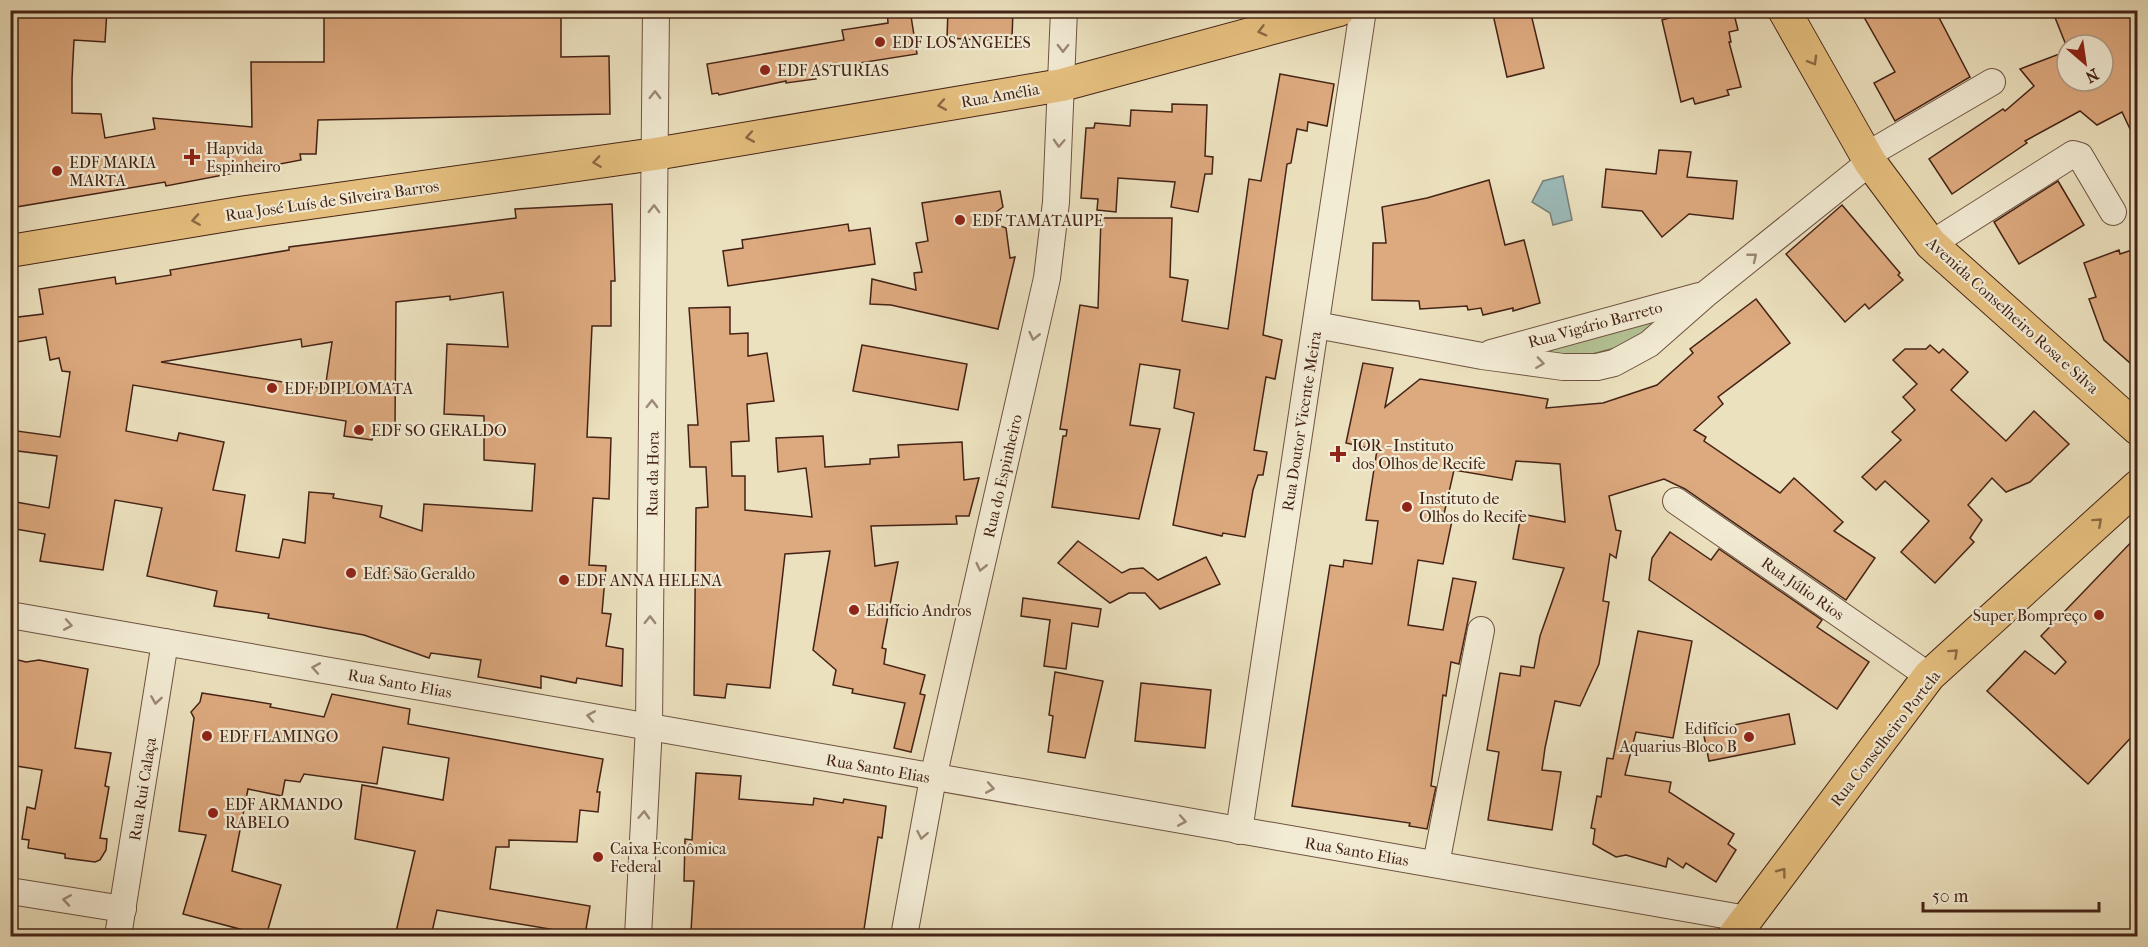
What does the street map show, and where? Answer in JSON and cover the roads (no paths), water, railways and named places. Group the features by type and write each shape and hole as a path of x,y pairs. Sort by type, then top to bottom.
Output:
{"main road":[{"name":"Rua Amélia","path":"655,154 1062,85 1339,10"},
{"name":"Avenida Conselheiro Rosa e Silva","path":"1784,10 1869,159 1931,244 2138,429"},
{"name":"Rua José Luís de Silveira Barros","path":"10,251 246,212 655,154"},
{"name":"Rua Conselheiro Portela","path":"1740,928 1929,676 2138,486"}],"street":[{"name":"Rua da Hora","path":"639,936 649,726 656,10"},
{"name":"Rua do Espinheiro","path":"904,936 933,778 1047,278 1056,202 1064,10"},
{"name":"Rua Doutor Vicente Meira","path":"1239,831 1363,10"},
{"name":"Rua Vigário Barreto","path":"1316,325 1482,356 1563,366 1597,367 1614,363 1649,344 1869,159 1992,82"},
{"path":"1931,244 2073,154 2080,156 2113,212"},
{"name":"Rua Vigário Barreto","path":"1482,356 1707,293"},
{"name":"Rua Júlio Rios","path":"1676,501 1929,676"},
{"name":"Rua Santo Elias","path":"10,615 649,726 933,778 1436,864 1740,928"},
{"path":"1436,864 1481,630"},
{"name":"Rua Rui Calaça","path":"118,936 165,642"},
{"path":"10,891 123,909"}],"water":[{"path":"1563,176 1572,220 1553,225 1550,213 1532,202 1543,181"}],"place":[{"name":"EDF LOS ANGELES","path":"880,42"},
{"name":"EDF ASTURIAS","path":"765,70"},
{"name":"Hapvida Espinheiro","path":"192,157"},
{"name":"EDF MARIA MARTA","path":"57,171"},
{"name":"EDF TAMATAUPE","path":"960,220"},
{"name":"EDF DIPLOMATA","path":"272,388"},
{"name":"EDF SO GERALDO","path":"359,430"},
{"name":"IOR - Instituto dos Olhos de Recife","path":"1338,454"},
{"name":"Instituto de Olhos do Recife","path":"1407,507"},
{"name":"Edf. São Geraldo","path":"351,573"},
{"name":"EDF ANNA HELENA","path":"564,580"},
{"name":"Edifício Andros","path":"854,610"},
{"name":"Super Bompreço","path":"2099,615"},
{"name":"EDF FLAMINGO","path":"207,736"},
{"name":"Edifício Aquarius-Bloco B","path":"1749,737"},
{"name":"EDF ARMANDO RABELO","path":"213,813"},
{"name":"Caixa Econômica Federal","path":"598,857"}]}
